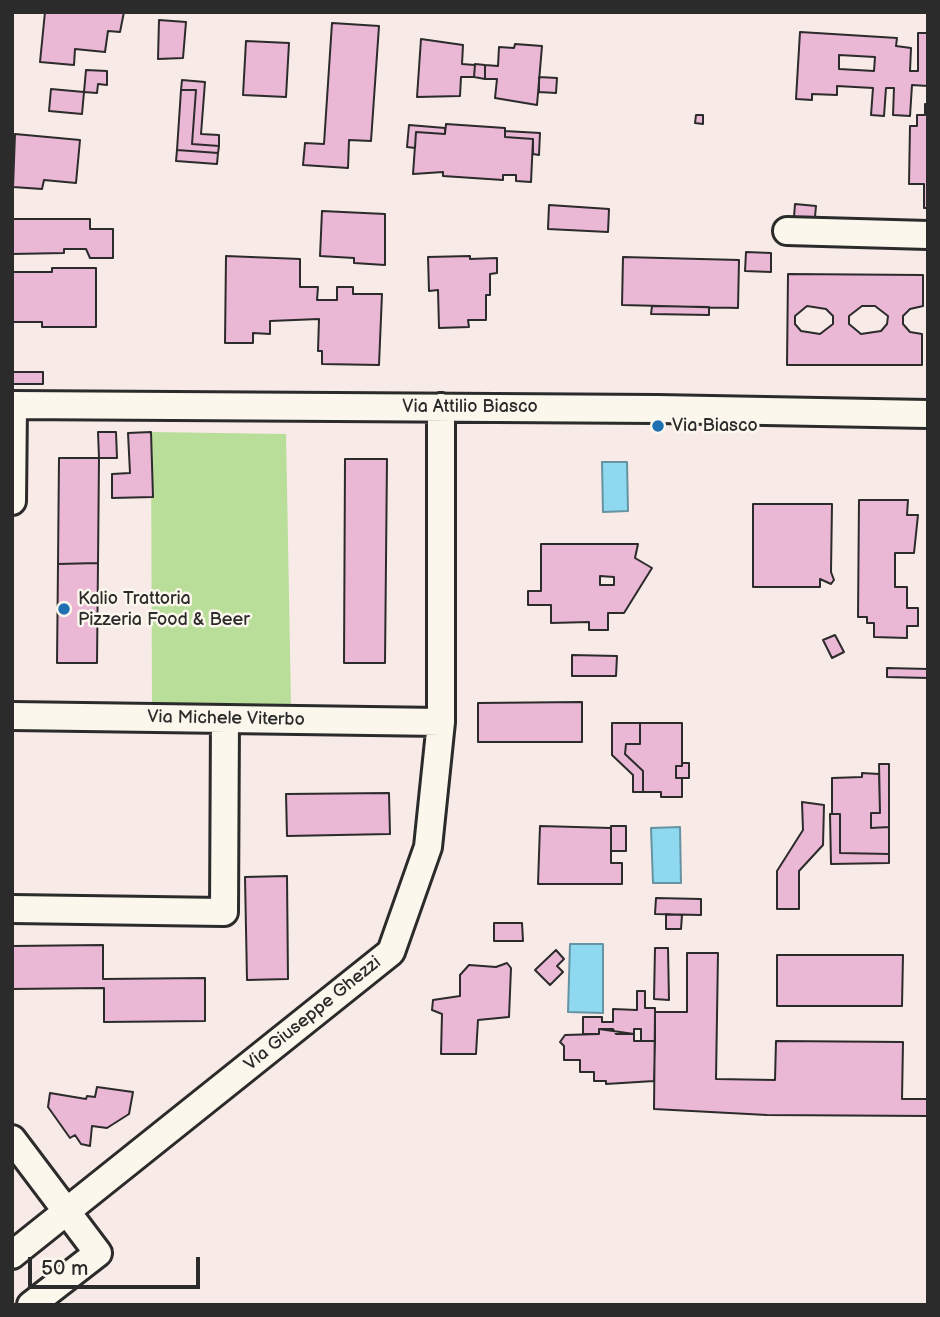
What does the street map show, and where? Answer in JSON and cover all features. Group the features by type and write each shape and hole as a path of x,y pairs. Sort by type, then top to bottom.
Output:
{"street":[{"path":"787,231 928,235"},
{"path":"12,501 13,405"},
{"name":"Via Attilio Biasco","path":"13,405 441,407 928,414"},
{"name":"Via Giuseppe Ghezzi","path":"12,1255 391,952 428,847 440,722 441,407"},
{"name":"Via Michele Viterbo","path":"12,716 440,722"},
{"path":"12,909 224,912 225,719"},
{"path":"12,1139 98,1253 31,1305"}],"green space":[{"path":"151,432 286,434 291,706 152,706"}],"water":[{"path":"602,462 627,462 628,511 603,512"},
{"path":"680,827 681,883 653,883 651,828"},
{"path":"570,944 603,944 603,1013 568,1012"}],"building":[{"path":"45,12 124,12 120,32 108,31 105,52 75,49 74,65 40,62"},
{"path":"159,20 186,22 183,58 158,59"},
{"path":"332,23 379,26 371,141 349,140 348,168 303,165 305,143 324,144"},
{"path":"800,32 897,38 896,46 911,48 910,71 918,71 918,33 928,33 928,86 912,85 910,116 893,115 894,88 886,88 884,116 871,115 873,88 837,86 837,95 812,94 812,100 796,99","holes":["839,55 875,57 874,71 839,69"]},
{"path":"421,39 463,45 462,64 475,65 474,77 461,77 460,96 417,97"},
{"path":"246,41 289,43 286,97 243,95"},
{"path":"515,44 542,46 537,105 495,98 497,79 485,79 485,65 498,66 499,47 514,48"},
{"path":"475,64 485,65 485,79 474,77"},
{"path":"86,70 107,71 107,85 98,84 97,93 84,92"},
{"path":"539,77 557,78 556,93 539,92"},
{"path":"182,80 205,82 201,134 219,135 219,146 192,144 196,90 181,90"},
{"path":"51,89 84,92 82,114 49,111"},
{"path":"181,90 196,90 192,144 219,146 218,153 177,150"},
{"path":"925,104 928,104 928,208 924,208 924,184 909,184 910,126 917,126 917,115 925,115"},
{"path":"696,115 703,115 703,124 695,123"},
{"path":"446,124 505,128 505,137 533,139 531,182 516,181 516,175 503,175 503,180 443,176 443,172 413,174 416,132 445,134"},
{"path":"409,125 445,128 445,134 416,132 415,148 407,147"},
{"path":"505,131 540,133 539,155 533,154 533,139 505,137"},
{"path":"15,134 80,140 76,183 44,180 42,189 13,187"},
{"path":"177,150 218,153 217,164 176,161"},
{"path":"795,204 816,206 815,217 794,217"},
{"path":"549,205 609,209 608,232 548,229"},
{"path":"322,211 385,214 385,265 354,263 354,258 320,256"},
{"path":"12,219 90,219 90,229 113,229 113,258 90,258 86,249 64,249 64,253 12,254"},
{"path":"746,252 771,253 771,272 745,271"},
{"path":"226,256 300,259 300,287 318,287 317,300 337,300 337,287 353,287 353,294 382,294 379,365 322,364 322,351 318,351 319,319 270,321 270,334 253,333 253,343 225,343"},
{"path":"470,256 470,259 497,258 497,273 490,274 490,295 486,295 486,320 468,320 469,327 439,328 438,290 429,291 428,257"},
{"path":"623,257 739,260 738,308 622,305"},
{"path":"52,268 96,268 96,327 42,327 42,322 13,322 12,326 12,272 52,272"},
{"path":"788,274 923,275 923,306 910,309 903,316 903,324 910,332 922,334 922,365 787,365","holes":["807,306 826,309 833,316 833,324 820,334 801,331 795,324 795,316","862,306 875,306 888,316 887,324 881,331 861,334 849,324 849,316"]},
{"path":"652,306 709,307 709,315 651,314"},
{"path":"12,372 43,372 43,384 12,384"},
{"path":"98,432 116,432 117,458 99,458"},
{"path":"151,432 153,497 112,498 112,474 130,473 128,433"},
{"path":"59,458 99,458 98,563 58,564"},
{"path":"345,459 387,459 385,663 344,663"},
{"path":"859,500 908,500 907,515 918,515 914,553 895,553 895,587 907,587 907,608 918,608 918,626 907,626 907,638 874,637 874,623 867,623 867,617 858,617"},
{"path":"753,504 832,504 831,572 834,580 831,584 820,579 820,587 753,587"},
{"path":"541,544 638,544 635,558 652,568 624,613 608,613 608,630 589,630 589,622 551,623 551,605 528,605 528,591 541,591","holes":["600,576 614,577 614,585 600,585"]},
{"path":"98,563 97,663 57,663 58,564"},
{"path":"835,635 844,652 832,658 823,640"},
{"path":"572,655 617,656 616,676 572,676"},
{"path":"887,668 928,669 928,678 887,677"},
{"path":"582,702 582,742 478,742 478,703"},
{"path":"612,723 640,723 640,744 626,744 625,754 643,771 643,792 633,792 633,775 612,755"},
{"path":"640,723 682,723 682,766 676,766 676,778 682,778 682,797 661,797 661,792 643,792 643,771 625,754 626,744 640,744"},
{"path":"682,763 689,763 689,778 676,778 676,766 682,766"},
{"path":"879,764 889,764 889,827 871,828 871,813 880,813"},
{"path":"862,773 879,774 880,813 871,813 871,828 889,827 889,854 840,853 840,814 832,814 832,778 862,777"},
{"path":"389,793 390,834 287,836 286,794"},
{"path":"802,802 824,805 823,845 799,871 799,909 777,909 777,871 803,830"},
{"path":"830,814 840,814 840,853 889,854 889,863 831,864"},
{"path":"540,826 611,828 611,863 622,863 622,884 538,884"},
{"path":"611,826 626,826 626,851 611,851"},
{"path":"287,876 288,979 247,980 245,877"},
{"path":"656,898 701,899 701,915 655,914"},
{"path":"666,914 682,915 681,929 666,929"},
{"path":"494,923 522,923 523,941 494,941"},
{"path":"103,945 103,979 205,978 205,1021 104,1022 104,988 12,989 12,946"},
{"path":"655,948 668,948 669,1000 654,999"},
{"path":"556,950 564,959 557,966 563,972 550,985 535,970"},
{"path":"687,953 718,953 716,1079 775,1080 776,1041 903,1042 902,1099 928,1099 928,1116 767,1115 654,1109 655,1012 687,1012"},
{"path":"777,955 903,955 902,1006 777,1006"},
{"path":"507,963 511,968 509,1017 478,1020 476,1054 441,1054 442,1014 432,1010 433,1000 460,996 460,975 469,965 496,967"},
{"path":"637,991 645,991 645,1008 655,1008 655,1041 641,1041 641,1029 634,1029 634,1034 616,1034 613,1029 599,1029 599,1034 583,1034 583,1017 602,1017 602,1022 613,1022 613,1009 637,1010"},
{"path":"599,1029 634,1034 634,1041 655,1041 654,1081 606,1084 606,1081 594,1081 594,1072 580,1072 580,1060 564,1060 564,1046 560,1042 565,1035 599,1034"},
{"path":"97,1087 133,1092 129,1114 107,1128 92,1126 90,1146 81,1144 75,1135 70,1138 48,1107 50,1093 86,1099 87,1096 95,1097"}],"place":[{"name":"Via Biasco","path":"658,426"},
{"name":"Kalio Trattoria Pizzeria Food & Beer","path":"64,609"}]}
